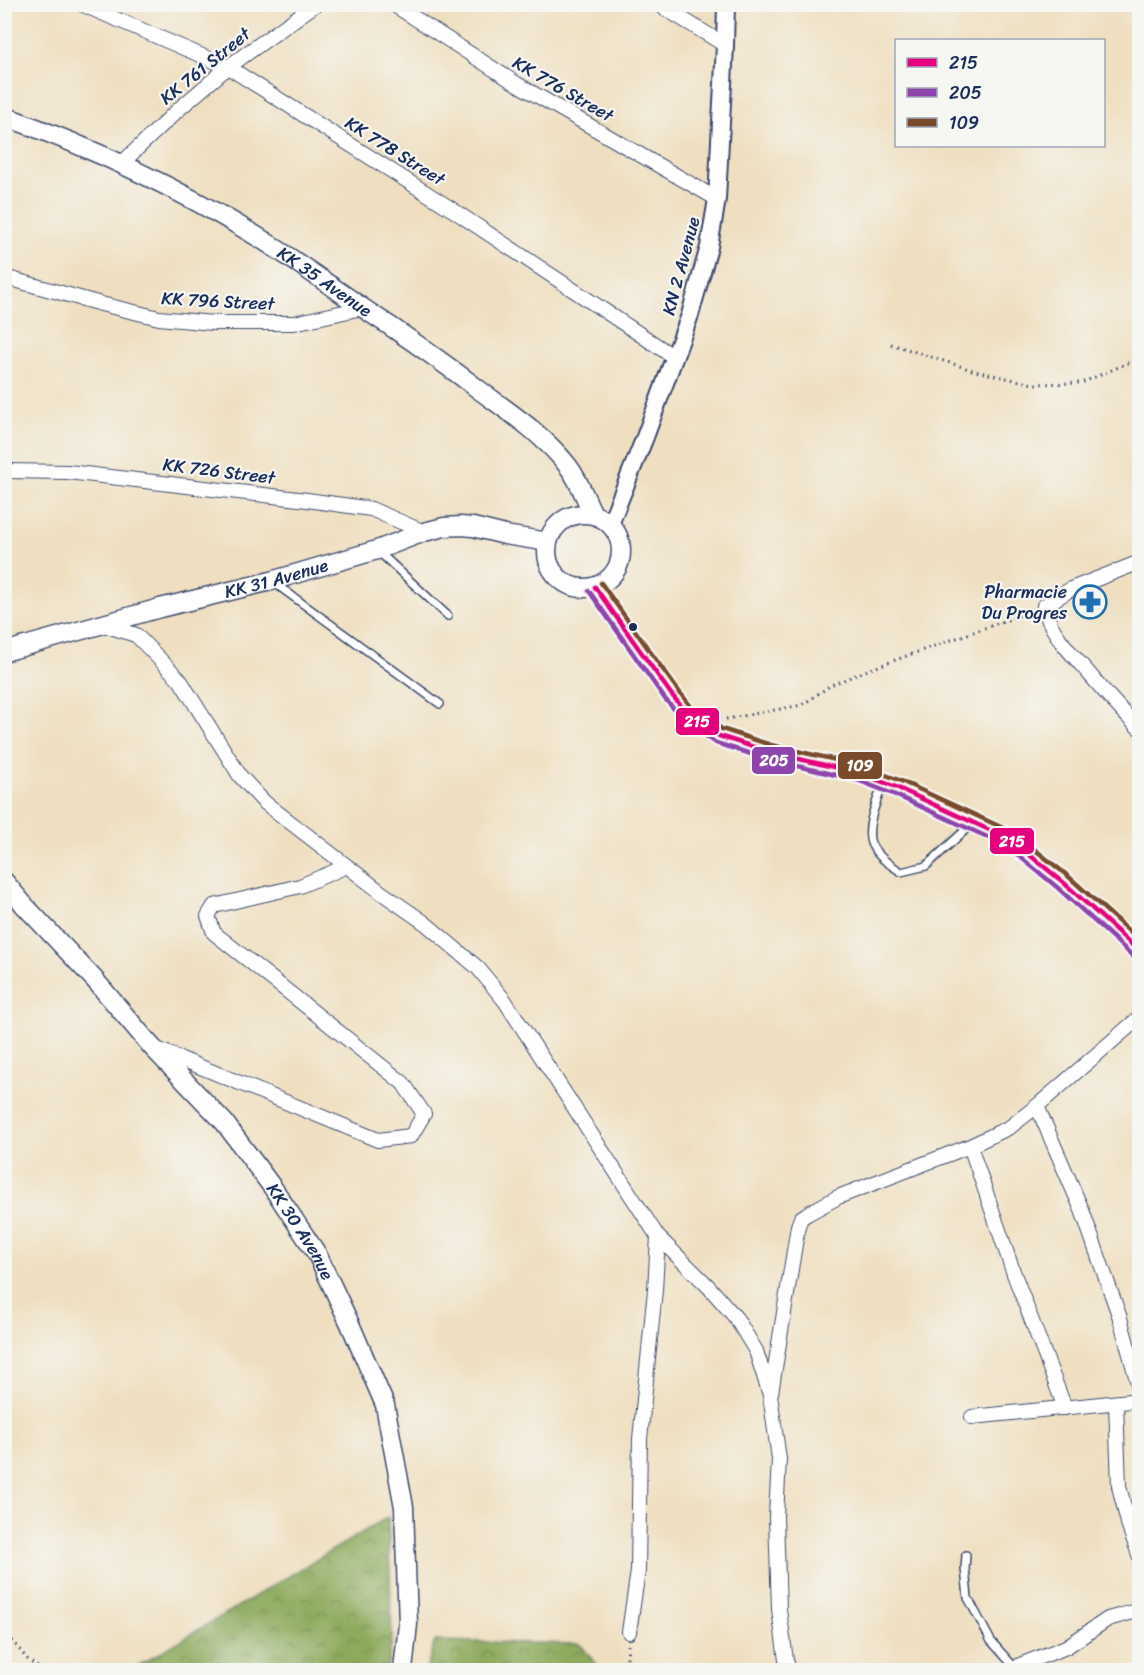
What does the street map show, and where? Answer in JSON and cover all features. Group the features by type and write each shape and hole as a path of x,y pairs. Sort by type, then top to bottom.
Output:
{"main road":[{"name":"KK 35 Avenue","path":"4,116 60,136 122,163 193,201 258,237 411,339 542,439 575,475 592,514"},
{"path":"592,514 610,524 620,540 621,550 621,559 612,576 595,587 585,588 567,584 559,578 548,561 547,552 551,533 557,525 573,515 592,514"},
{"name":"KK 31 Avenue","path":"4,652 99,624 271,581 377,550 444,527 461,526 489,530 505,536 548,542"},
{"path":"595,587 671,694 687,713 701,724 719,736 769,752 859,773 884,782 1011,840 1063,882 1140,952"},
{"name":"KK 30 Avenue","path":"4,881 94,979 152,1047 224,1122 273,1188 317,1254 385,1405 404,1507 408,1624 403,1671"}],"street":[{"name":"KK 778 Street","path":"81,4 228,67 453,210 674,357"},
{"name":"KK 761 Street","path":"122,163 228,67 316,4"},
{"name":"KK 776 Street","path":"393,4 517,84 717,199"},
{"path":"658,4 726,45"},
{"name":"KN 2 Avenue","path":"610,524 690,315 709,247 717,199 726,45 726,4"},
{"name":"KK 796 Street","path":"4,278 159,318 213,323 294,323 362,308"},
{"name":"KK 726 Street","path":"4,471 68,472 317,501 371,509 424,532"},
{"path":"1140,562 1071,589 1044,606 1047,619 1063,645 1113,703 1140,729"},
{"path":"99,624 140,638 180,680 240,776 264,802 425,924 478,968 505,1000 658,1237 708,1286 736,1318 756,1351 770,1395 779,1459 776,1518 779,1609 789,1671"},
{"path":"152,1047 378,1140 411,1136 424,1114 403,1083 214,933 208,916 214,906 300,886 347,866"},
{"path":"770,1395 801,1218 838,1197 970,1146 1010,1127 1140,1017"},
{"path":"1037,1106 1086,1221 1120,1318 1140,1391"},
{"path":"970,1146 1014,1274 1065,1408"},
{"path":"630,1632 638,1571 640,1439 658,1237"},
{"path":"972,1417 1140,1400"},
{"path":"1116,1402 1119,1486 1129,1527 1140,1557"},
{"path":"1017,1671 1020,1665 1066,1647 1108,1620 1140,1610"}],"lane":[{"path":"377,550 448,616"},
{"path":"271,581 440,704"},
{"path":"884,782 870,820 871,846 881,858 901,872 926,866 974,823"},
{"path":"966,1555 964,1568 968,1598 991,1641 1017,1671"}],"path":[{"path":"891,344 975,371 1033,384 1081,383 1140,358"},
{"path":"701,724 802,705 831,686 873,668 1044,606"},
{"path":"4,1631 29,1661 42,1671"},
{"path":"626,1671 630,1632"}],"green space":[{"path":"388,1517 392,1638 387,1670 131,1670"},
{"path":"435,1641 580,1644 601,1670 426,1670"}],"transit line":[{"name":"109","path":"601,583 692,708 722,729 771,745 862,766 899,780 1014,833 1068,876 1140,941"},
{"name":"215","path":"595,587 671,694 687,713 701,724 719,736 769,752 859,773 896,787 1011,840 1063,882 1140,952"},
{"name":"205","path":"589,591 665,699 682,718 716,743 767,759 857,780 1007,846 1058,888 1135,958"}],"place":[{"name":"Pharmacie Du Progres","path":"1090,602"}]}
